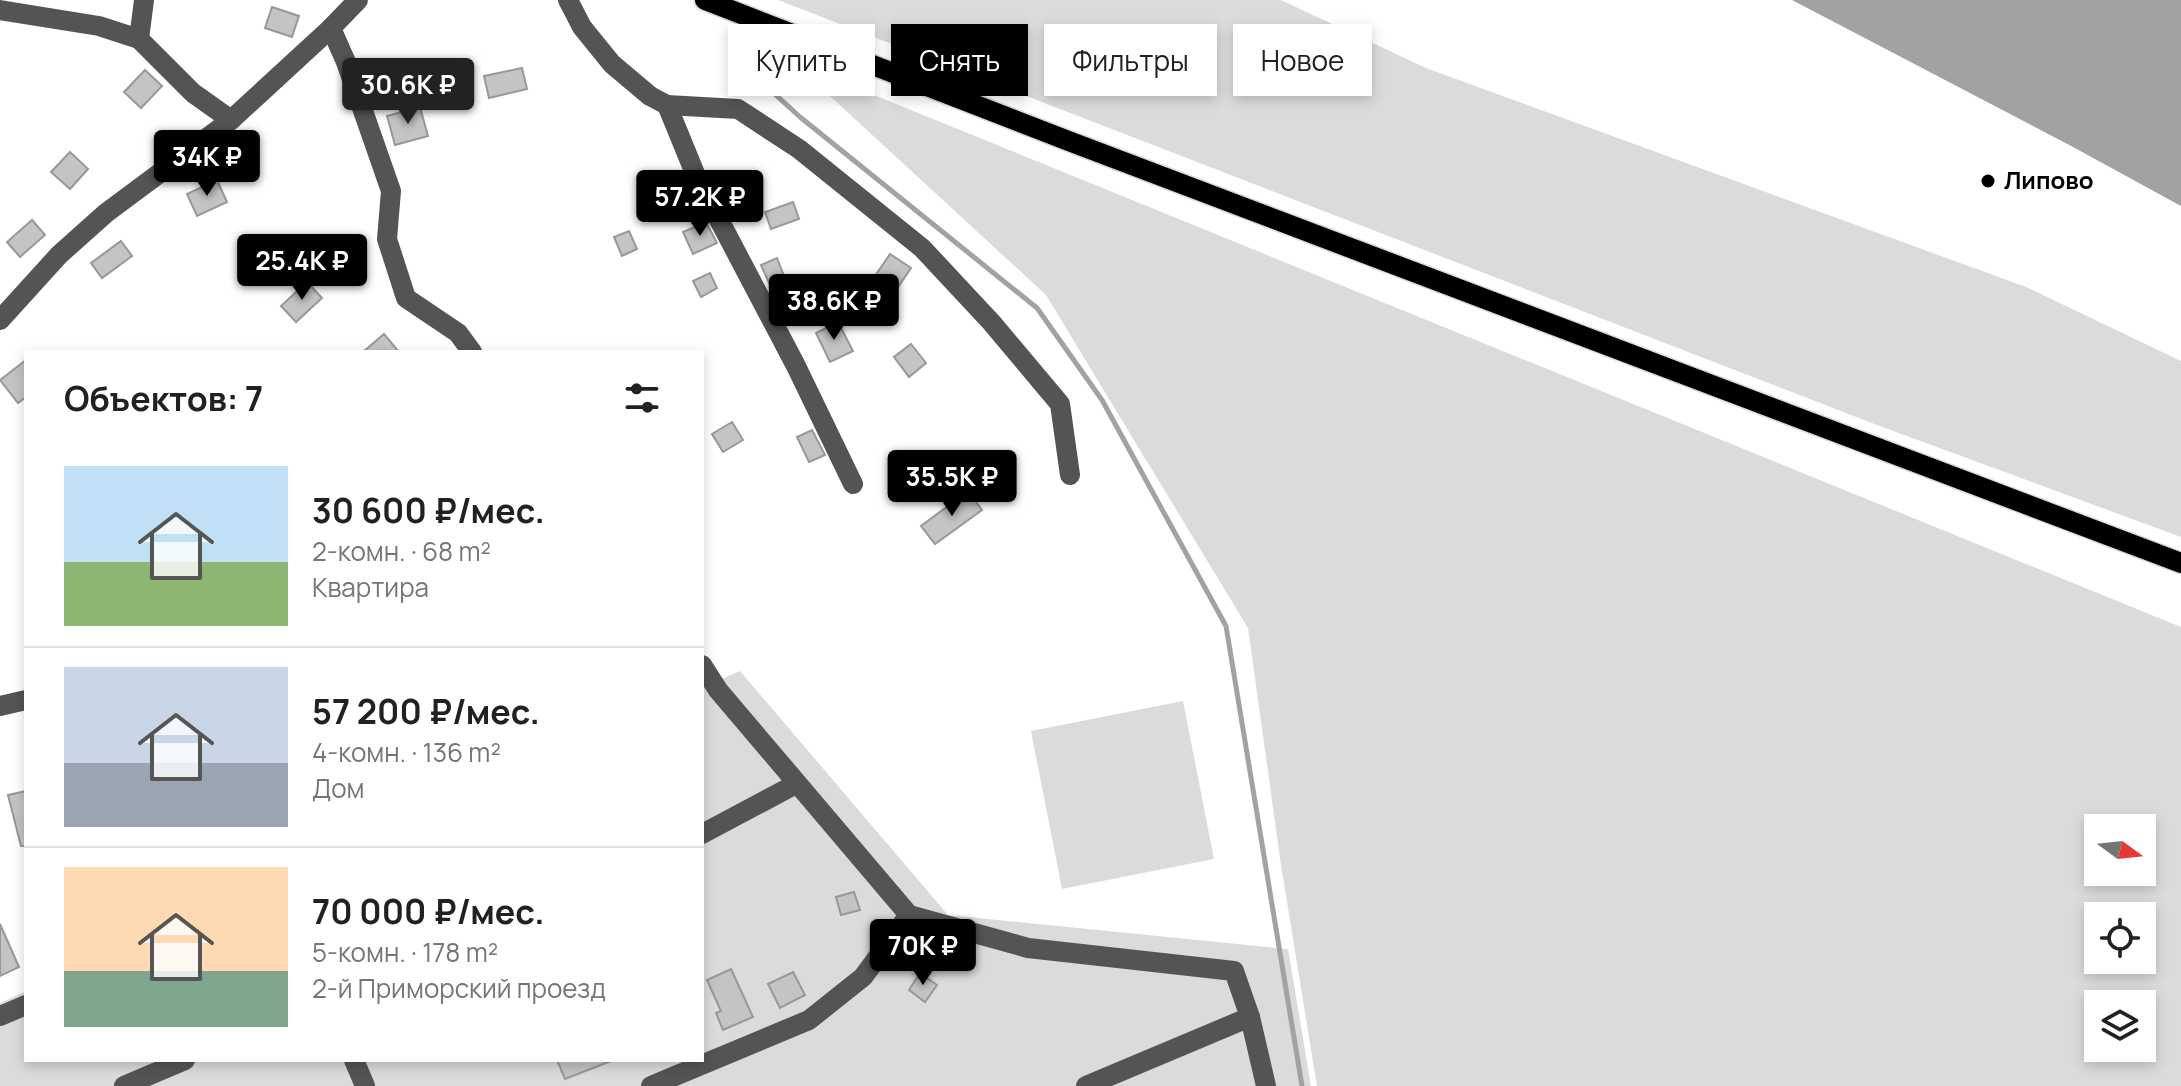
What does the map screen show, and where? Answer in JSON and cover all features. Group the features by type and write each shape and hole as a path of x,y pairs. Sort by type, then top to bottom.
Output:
{"main road":[{"path":"705,0 2181,563"}],"street":[{"path":"139,39 144,0"},
{"path":"0,320 59,255 106,213 231,120 358,0"},
{"path":"568,0 582,27 612,64 650,96 667,105 738,109 799,149 922,248 992,323 1060,404 1070,475"},
{"path":"0,10 99,26 139,39 193,93 231,120"},
{"path":"331,28 391,191 387,239 406,298 458,333 471,350"},
{"path":"667,105 696,176 796,366 853,484"},
{"path":"704,672 710,694 796,784 909,915 1028,948 1234,971 1250,1017 1266,1086"},
{"path":"0,706 24,700"},
{"path":"704,833 796,784"},
{"path":"651,1086 809,1020 863,977 909,915"},
{"path":"0,1016 24,1006"},
{"path":"1086,1086 1250,1017"},
{"path":"124,1086 180,1062"},
{"path":"355,1062 365,1086"}],"shaded area":[{"path":"778,0 1281,0 1332,24 1233,24 1233,96 1372,96 1372,43 1426,68 2026,287 2181,361 2181,537 1877,425 1026,96 1028,24 891,24 891,44 875,38 875,24 840,24"},
{"path":"1792,0 2181,0 2181,206 2073,147"},
{"path":"875,95 2181,627 2181,1086 1317,1086 1281,865 1248,628 1046,295 830,96"},
{"path":"740,671 948,915 1288,949 1311,1086 0,1086 0,1003 24,992 24,1062 704,1062 704,687"},
{"path":"1183,701 1214,859 1062,889 1031,731"}],"building":[{"path":"272,7 299,16 292,37 265,28"},
{"path":"522,68 527,89 489,98 484,76"},
{"path":"145,70 162,86 141,108 124,92"},
{"path":"420,107 428,136 395,145 387,116"},
{"path":"70,152 88,169 70,189 51,172"},
{"path":"217,180 227,202 197,216 187,194"},
{"path":"793,202 799,219 771,229 765,212"},
{"path":"32,220 45,235 20,257 7,242"},
{"path":"706,222 717,243 693,254 683,232"},
{"path":"629,231 637,249 622,256 614,237"},
{"path":"121,241 132,256 102,278 91,263"},
{"path":"890,254 911,268 894,293 873,279"},
{"path":"777,258 784,276 769,283 761,265"},
{"path":"710,273 717,288 701,297 693,281"},
{"path":"307,282 322,298 296,322 281,306"},
{"path":"838,322 853,351 830,362 816,333"},
{"path":"384,334 397,350 365,350"},
{"path":"911,344 926,363 909,377 894,357"},
{"path":"24,362 24,398 18,403 0,380"},
{"path":"732,422 743,440 723,452 712,434"},
{"path":"812,430 825,455 809,462 797,437"},
{"path":"968,491 982,510 935,544 921,526"},
{"path":"24,791 24,846 21,846 8,795"},
{"path":"854,892 860,910 841,915 836,897"},
{"path":"0,924 19,967 0,976"},
{"path":"731,969 753,1017 723,1030 716,1013 721,1011 707,980"},
{"path":"793,972 805,995 780,1008 768,984"},
{"path":"920,973 937,985 925,1002 909,990"},
{"path":"558,1062 608,1062 565,1079"}],"waterway":[{"path":"777,96 1037,308 1102,400 1226,626 1302,1086"}],"place":[{"name":"Липово","path":"1988,181"}]}
